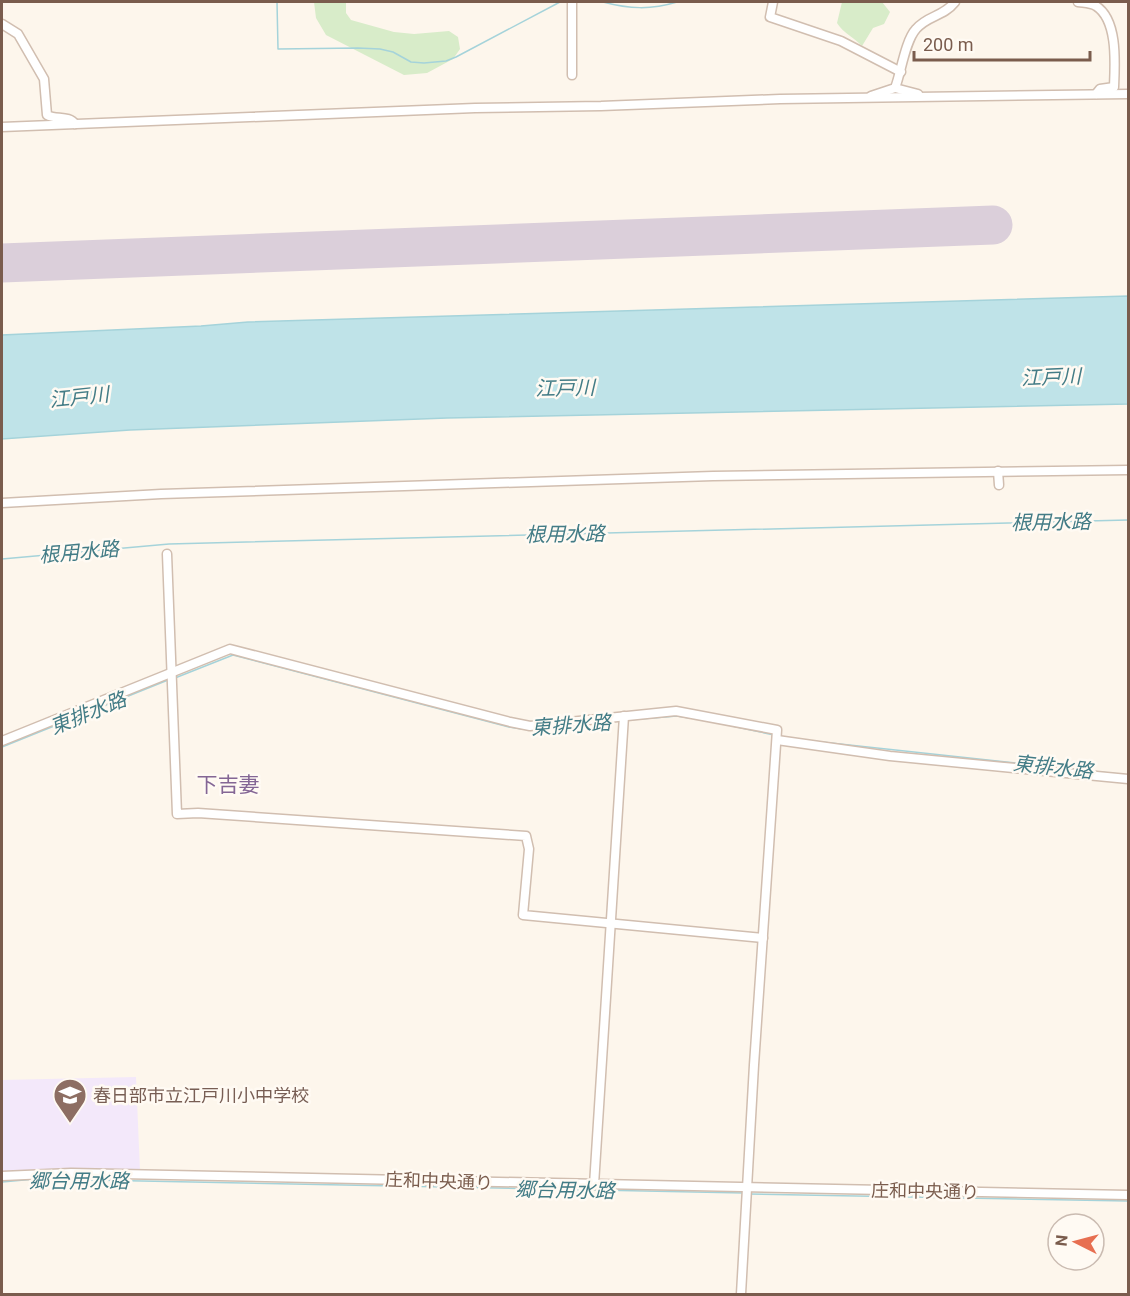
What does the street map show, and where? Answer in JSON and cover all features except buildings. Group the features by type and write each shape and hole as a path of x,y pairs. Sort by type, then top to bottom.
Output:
{"street":[{"path":"572,2 572,75"},
{"path":"773,2 770,17 841,41 901,72"},
{"path":"895,88 915,30 928,19 947,11 955,2"},
{"path":"1078,2 1093,4 1110,22 1114,87"},
{"path":"2,24 18,34 44,79 47,115 70,119 75,124"},
{"path":"1096,94 1100,89 1114,87 1128,90"},
{"path":"869,98 874,93 895,88 915,93 923,98"},
{"path":"2,128 475,108 1128,94"},
{"path":"2,503 207,492 725,476 1128,470"},
{"path":"998,471 999,484"},
{"path":"167,554 177,814 198,813 526,836 530,849 523,915 763,938"},
{"path":"2,741 230,648 530,726 684,712 777,730 741,1294"},
{"path":"594,1185 624,716"},
{"path":"777,737 783,742 890,756 1128,779"},
{"name":"庄和中央通り","path":"2,1176 43,1173 1128,1195"}],"shaded area":[{"name":"春日部市立江戸川小中学校","path":"136,1077 140,1171 40,1169 2,1173 2,1080"}],"green space":[{"path":"314,2 346,2 346,13 351,20 394,32 414,34 449,31 458,37 460,49 453,59 427,73 404,75 326,35 316,18"},
{"path":"842,2 882,2 890,12 884,24 873,28 862,46 837,23"}],"water":[{"name":"江戸川","path":"1128,296 1128,404 447,418 130,430 2,439 2,335 248,322"}],"waterway":[{"path":"277,2 278,49 380,49 393,52 411,62 424,63 446,61 456,57 560,2"},
{"path":"603,2 640,8 677,2"},
{"name":"根用水路","path":"2,559 169,544 1128,520"},
{"name":"東排水路","path":"175,678 233,655 522,729"},
{"name":"東排水路","path":"2,747 168,680"},
{"name":"東排水路","path":"628,720 677,716 689,718"},
{"name":"東排水路","path":"732,726 774,735"},
{"name":"東排水路","path":"803,740 1128,775"},
{"name":"郷台用水路","path":"2,1182 35,1179 744,1193"},
{"name":"郷台用水路","path":"749,1194 1128,1201"}],"runway":[{"path":"2,263 993,225"}],"place":[{"name":"春日部市立江戸川小中学校","path":"70,1124"}],"district":[{"name":"下吉妻","path":"228,785"}]}
